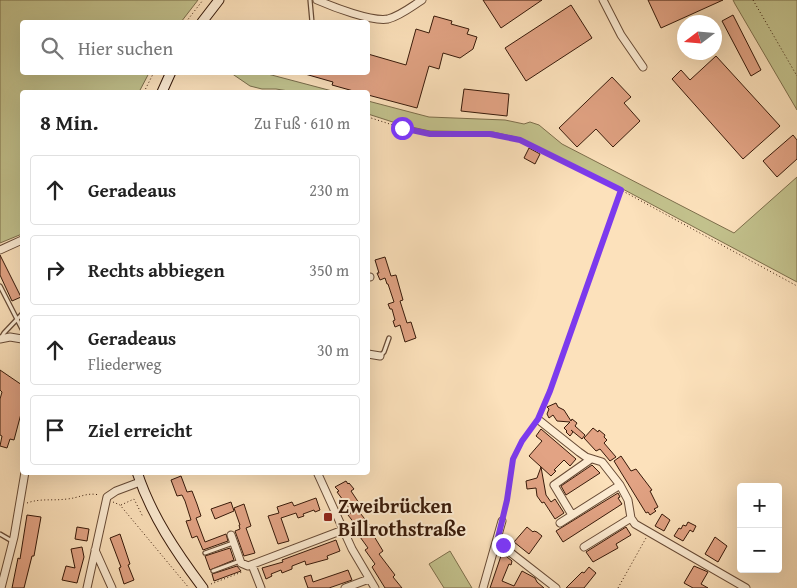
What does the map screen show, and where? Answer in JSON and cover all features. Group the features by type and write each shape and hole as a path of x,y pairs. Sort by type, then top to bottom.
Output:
{"main road":[{"path":"204,20 219,0"},
{"path":"163,90 170,75"},
{"path":"138,477 151,508 164,531 206,587"}],"street":[{"path":"317,0 370,18 382,20 394,17 422,0"},
{"path":"603,0 621,35 643,67"},
{"path":"0,250 20,241"},
{"path":"0,339 10,337 20,339"},
{"path":"370,354 380,356"},
{"path":"537,422 579,452 591,459 602,462 620,485 628,500 631,518 635,524 746,588"},
{"path":"572,515 554,485 591,459"},
{"path":"1,588 13,541 24,475"},
{"path":"318,475 355,557 375,588"},
{"path":"87,588 106,499 138,477"},
{"path":"560,523 620,485"},
{"path":"584,547 631,518"},
{"path":"483,588 502,521"},
{"path":"232,539 240,561 244,565 250,565 343,530"},
{"path":"497,542 556,588"},
{"path":"95,550 112,588"},
{"path":"250,565 261,588"},
{"path":"345,588 369,579"}],"lane":[{"path":"310,0 312,20"},
{"path":"0,286 20,325"},
{"path":"0,339 20,316"},
{"path":"380,356 384,352 389,338"},
{"path":"0,534 13,541"},
{"path":"205,553 232,539"},
{"path":"212,571 240,561"}],"path":[{"path":"188,20 203,0"},
{"path":"753,0 797,76"},
{"path":"145,90 152,75"},
{"path":"370,118 402,128 430,134 490,134 520,140 621,190 797,286"},
{"path":"502,521 513,459 522,441 537,422 550,391 621,190"},
{"path":"19,508 27,502 42,499 66,500 93,494 114,502 120,505 189,588"},
{"path":"120,505 134,498 143,517"},
{"path":"618,588 649,533"},
{"path":"206,587 243,571 250,565"}],"shaded area":[{"path":"0,0 198,0 183,20 20,20 20,75 148,75 140,90 20,90 20,235 0,243"},
{"path":"733,0 797,0 797,110 735,4"},
{"path":"234,75 272,75 328,90 262,89 250,86"},
{"path":"370,102 429,117 505,120 524,124 530,122 539,125 562,144 734,233 797,177 797,282 619,187 520,138 493,132 430,131 402,125 370,115"},
{"path":"450,551 472,588 444,588 429,564"}],"building":[{"path":"483,0 542,0 501,28"},
{"path":"648,0 723,0 690,15 677,15 677,21 661,28"},
{"path":"571,5 592,38 526,81 505,48"},
{"path":"733,15 761,70 751,76 722,21"},
{"path":"434,16 452,21 451,24 469,29 467,34 477,37 473,49 460,58 443,53 439,69 429,66 417,108 370,96 370,90 350,90 332,85 333,82 308,75 370,75 370,55 406,65 416,29 429,33"},
{"path":"712,60 720,60 780,126 743,159 672,79 681,70 690,80"},
{"path":"612,77 631,97 624,103 640,121 613,147 596,129 577,147 559,128"},
{"path":"464,89 509,94 507,116 461,111"},
{"path":"793,135 797,140 797,159 777,177 763,161"},
{"path":"529,148 540,154 535,164 524,158"},
{"path":"0,255 20,297 12,301 0,275"},
{"path":"385,257 391,276 396,275 403,300 400,301 407,323 411,322 416,338 405,342 400,325 395,327 392,309 390,309 388,304 394,302 388,284 385,278 380,280 377,273 379,273 375,260"},
{"path":"0,370 20,384 20,418 14,440 10,439 7,448 0,446 2,436 0,435 0,399 2,392 0,390"},
{"path":"556,403 558,407 564,410 571,421 572,419 577,423 575,426 585,435 582,439 571,430 573,432 570,436 566,432 564,428 570,422 557,421 553,415 549,418 547,414 549,409 547,407"},
{"path":"593,428 605,435 604,437 607,440 604,443 616,457 610,461 600,449 596,451 584,438"},
{"path":"541,429 576,459 570,466 564,460 551,476 529,456 542,441 536,436"},
{"path":"621,456 631,471 636,469 652,490 650,491 658,507 650,515 648,512 646,513 614,461"},
{"path":"592,465 600,473 566,495 561,486"},
{"path":"541,467 546,495 551,502 555,499 564,513 555,519 544,502 542,503 537,496 536,488 527,489 526,481 537,478"},
{"path":"181,476 187,492 192,491 197,504 201,516 196,518 205,542 226,534 228,541 203,550 197,536 192,538 186,521 191,520 185,501 182,495 177,496 171,480"},
{"path":"346,481 354,489 351,491 361,506 357,509 371,527 369,528 383,551 379,554 402,588 385,588 372,567 375,564 365,550 368,548 355,530 358,528 348,515 351,513 349,508 335,487"},
{"path":"618,493 620,497 618,498 622,504 563,542 556,531"},
{"path":"316,498 320,510 303,514 304,516 298,518 296,513 281,518 289,541 278,544 268,516 279,513 277,507 292,502 294,506"},
{"path":"231,502 234,511 215,519 211,509"},
{"path":"244,504 251,526 246,528 255,553 244,556 235,531 240,529 240,525 234,508"},
{"path":"662,514 670,520 664,531 655,526"},
{"path":"27,515 41,517 34,556 32,556 24,588 12,588 18,558 20,559"},
{"path":"688,522 696,526 693,532 690,530 683,541 674,536 679,528 681,529 683,525 686,526"},
{"path":"77,527 89,529 87,541 75,539"},
{"path":"527,527 542,536 529,554 514,542"},
{"path":"626,527 631,535 616,544 618,548 593,562 586,552"},
{"path":"120,534 134,580 124,584 119,568 121,567 110,538"},
{"path":"715,537 727,546 718,562 705,554"},
{"path":"336,540 340,551 327,556 328,559 306,565 305,561 292,566 292,569 282,573 281,570 271,574 272,576 266,579 262,568 283,562 282,560"},
{"path":"82,547 84,557 77,583 62,580 66,566 75,568 71,549"},
{"path":"230,548 234,560 210,570 205,556"},
{"path":"502,553 512,561 502,581 514,586 522,571 535,578 544,588 490,588"},
{"path":"237,566 241,571 214,581 212,574"},
{"path":"694,566 708,572 701,584 708,588 693,588 684,583"},
{"path":"589,567 596,573 584,588 566,588 582,572 584,573"},
{"path":"348,570 352,580 329,588 308,588 304,577 311,575 313,582"}],"place":[{"name":"Zweibrücken Billrothstraße","path":"328,517"}],"route":[{"path":"402,128 430,134 490,134 520,140 621,190 550,391 538,419 522,441 513,459 507,500 497,542 503,545"}]}
